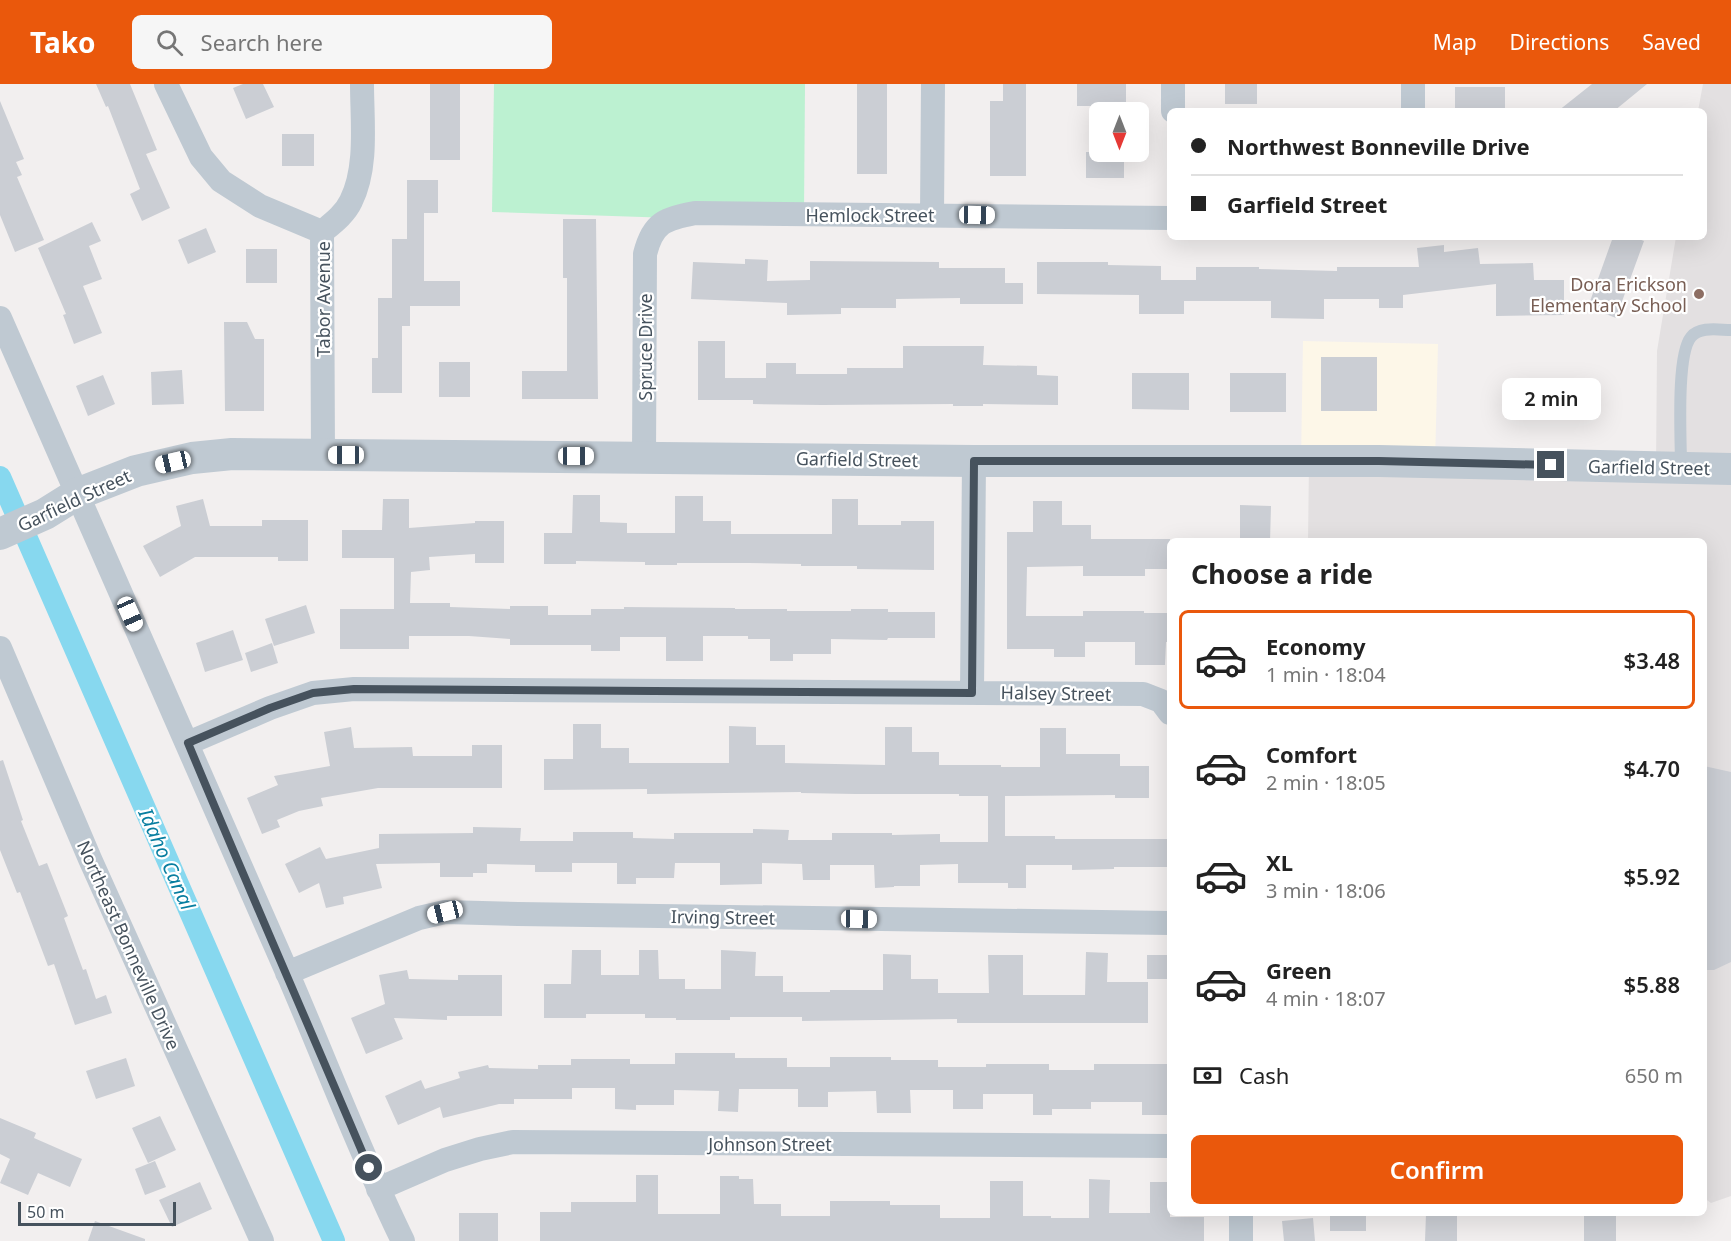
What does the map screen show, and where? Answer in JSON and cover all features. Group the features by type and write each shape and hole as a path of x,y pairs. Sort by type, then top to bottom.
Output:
{"street":[{"path":"165,84 201,157 221,181 260,206 322,232"},
{"name":"Tabor Avenue","path":"323,455 322,232 339,219 351,201 363,163 362,84"},
{"path":"932,215 933,84"},
{"path":"1173,84 1173,108"},
{"path":"1413,84 1413,108"},
{"name":"Hemlock Street","path":"650,237 659,225 672,218 695,213 1167,218"},
{"name":"Spruce Drive","path":"644,457 645,254 650,237"},
{"path":"0,318 188,743 378,1189 403,1241"},
{"name":"Garfield Street","path":"0,534 45,514 77,494 136,471 192,458 232,454 974,461 1379,461 1731,469"},
{"path":"972,693 974,461"},
{"name":"Northeast Bonneville Drive","path":"0,648 90,859 262,1241"},
{"name":"Halsey Street","path":"188,743 270,708 313,693 354,689 1143,694 1161,701 1167,709"},
{"name":"Irving Street","path":"287,973 419,918 445,912 1167,922"},
{"name":"Johnson Street","path":"378,1189 445,1160 513,1142 1167,1146"},
{"path":"1241,1216 1241,1241"}],"lane":[{"path":"1681,468 1681,387 1685,349 1691,337 1701,330 1731,330"}],"shaded area":[{"path":"1703,84 1731,84 1731,1196 1711,1203 1707,1200 1707,538 1308,538 1309,461 1656,467 1657,351 1676,240 1707,240 1707,108 1699,108"},
{"path":"1303,341 1438,344 1435,463 1301,461"}],"green space":[{"path":"494,84 805,84 804,214 672,218 492,212"}],"building":[{"path":"96,84 130,84 157,150 146,154 170,208 142,221 130,194 140,189 108,106 106,107"},
{"path":"243,84 263,84 274,107 246,119 233,88"},
{"path":"430,84 460,84 460,160 430,160"},
{"path":"857,84 887,84 887,174 857,174"},
{"path":"1003,84 1026,84 1026,176 990,176 990,101 1003,101"},
{"path":"1077,84 1126,84 1126,102 1089,102 1089,106 1077,106"},
{"path":"1225,84 1257,84 1257,104 1225,104"},
{"path":"1592,84 1647,84 1618,108 1562,108"},
{"path":"1455,87 1505,87 1505,108 1455,108"},
{"path":"0,101 24,159 16,162 22,175 17,177 44,240 15,252 0,215"},
{"path":"282,134 314,134 314,166 282,166"},
{"path":"1086,152 1089,152 1089,162 1124,162 1124,178 1086,178"},
{"path":"407,180 438,180 438,213 424,213 424,281 460,281 460,306 410,306 410,326 402,326 402,393 372,393 372,358 378,358 378,298 392,298 392,239 407,239"},
{"path":"563,219 596,219 598,399 522,399 522,371 567,371 567,278 563,278"},
{"path":"92,222 101,241 89,246 102,279 83,286 102,333 74,344 63,315 66,314 38,248"},
{"path":"206,228 216,252 188,264 178,240"},
{"path":"1612,240 1644,241 1616,318 1588,307"},
{"path":"1444,245 1444,252 1478,248 1480,264 1533,263 1534,280 1564,280 1564,315 1496,316 1496,284 1403,295 1403,308 1379,308 1379,299 1324,299 1324,319 1271,318 1271,301 1184,301 1184,314 1139,314 1139,295 1037,294 1037,262 1108,262 1108,265 1161,266 1161,280 1196,280 1196,267 1337,271 1337,267 1419,267 1417,248"},
{"path":"246,249 277,249 277,283 246,283"},
{"path":"745,259 768,260 767,281 810,280 810,261 939,262 939,268 1005,268 1005,283 1023,283 1023,304 960,304 960,298 896,299 896,308 841,308 841,314 787,315 787,303 691,299 693,262 745,264"},
{"path":"224,322 247,322 255,339 264,339 264,411 225,411"},
{"path":"698,341 725,341 725,378 766,378 766,363 796,363 796,374 847,374 847,368 903,368 903,346 984,346 983,365 1037,366 1037,375 1058,376 1058,405 822,405 753,404 753,400 698,400"},
{"path":"1321,357 1377,357 1377,411 1321,411"},
{"path":"439,362 470,362 470,397 439,397"},
{"path":"182,370 184,404 152,405 151,372"},
{"path":"1132,373 1189,373 1189,410 1132,409"},
{"path":"1230,373 1286,373 1286,412 1230,412"},
{"path":"103,375 115,404 88,416 76,386"},
{"path":"573,495 600,495 600,522 627,523 627,533 675,533 675,496 703,496 703,521 731,521 731,534 832,534 832,499 858,499 858,525 901,525 901,521 934,521 934,570 857,569 857,566 749,563 645,565 645,562 576,561 576,564 544,564 544,533 572,533"},
{"path":"203,499 210,526 262,526 262,520 308,520 308,561 278,561 278,557 195,557 160,577 143,546 181,526 176,506"},
{"path":"383,499 409,499 409,528 475,523 475,521 504,521 504,563 475,563 475,554 429,557 430,570 411,572 410,603 450,603 450,607 510,609 510,606 548,606 548,615 591,615 591,609 624,609 624,607 787,609 787,611 888,609 888,612 935,612 935,638 831,639 831,654 793,654 793,661 770,661 770,639 748,639 748,636 703,636 703,661 666,661 666,637 620,637 620,651 591,651 591,645 510,645 510,639 469,636 409,636 409,649 340,649 340,609 394,609 394,558 342,558 342,530 382,530"},
{"path":"1033,501 1062,501 1062,525 1091,525 1091,539 1167,539 1167,569 1145,569 1145,576 1083,576 1083,566 1027,567 1026,616 1083,616 1083,611 1167,613 1165,665 1135,665 1135,642 1085,642 1085,657 1054,657 1054,649 1007,649 1007,532 1033,532"},
{"path":"1240,505 1271,506 1270,538 1240,538"},
{"path":"306,605 315,633 274,646 265,619"},
{"path":"233,630 243,660 205,672 196,643"},
{"path":"272,643 278,663 251,672 245,653"},
{"path":"573,724 601,724 601,748 629,748 629,763 729,763 729,726 756,727 756,745 785,745 785,763 885,765 885,727 912,727 912,752 939,752 939,765 1040,767 1040,728 1066,728 1066,754 1120,754 1120,766 1149,766 1149,798 1115,798 1115,795 1005,796 1005,836 1055,836 1055,839 1167,839 1167,867 1072,870 1072,865 1026,865 1026,888 1008,888 1008,883 958,883 958,864 920,865 920,886 875,888 874,865 830,865 830,880 803,880 802,864 762,863 762,884 720,885 720,863 675,863 674,878 636,878 636,884 617,884 617,863 572,863 572,872 535,872 535,865 487,864 487,873 473,873 473,877 440,877 440,863 376,864 382,888 343,897 344,904 326,908 319,883 299,893 285,864 320,847 326,859 379,848 379,834 473,833 473,827 521,828 520,841 573,841 573,832 633,832 633,838 674,839 674,833 753,833 753,829 789,830 788,840 832,840 832,833 892,833 892,835 940,834 940,842 988,842 988,796 801,792 647,794 647,789 544,790 544,759 573,759"},
{"path":"351,727 354,748 412,747 413,756 472,756 472,745 502,745 502,788 378,788 321,798 323,806 299,811 277,820 280,827 262,834 247,798 278,785 274,776 330,766 324,732"},
{"path":"3,760 23,820 21,821 39,866 47,863 68,916 64,918 83,970 86,969 96,999 106,995 112,1013 75,1025 54,964 48,966 20,892 17,893 0,850 0,761"},
{"path":"1707,767 1731,772 1731,962 1714,970 1707,970"},
{"path":"572,950 601,950 601,975 639,975 639,950 658,950 659,979 685,979 685,989 721,989 721,950 756,952 755,976 783,976 783,992 883,990 883,954 911,955 911,979 938,979 938,993 989,993 988,955 1023,955 1023,995 1085,995 1086,952 1108,953 1107,982 1148,982 1148,1023 957,1023 957,1019 802,1021 802,1017 676,1020 676,1018 645,1018 645,1014 586,1014 586,1018 544,1018 544,984 571,984"},
{"path":"1147,955 1167,955 1167,979 1147,979"},
{"path":"407,970 409,979 458,980 458,975 502,975 502,1016 447,1016 447,1020 394,1018 403,1039 366,1054 351,1018 385,1004 379,975"},
{"path":"675,1053 735,1053 735,1058 787,1058 787,1067 830,1067 830,1057 938,1060 938,1067 1049,1064 1049,1070 1094,1070 1094,1064 1167,1064 1167,1115 1142,1115 1142,1102 1091,1102 1091,1109 1052,1109 1052,1115 1033,1115 1033,1094 983,1094 983,1109 953,1109 953,1090 910,1090 911,1113 877,1113 876,1091 828,1092 828,1107 798,1107 798,1089 739,1089 738,1112 718,1111 719,1091 674,1090 674,1105 636,1105 636,1110 615,1109 615,1088 572,1088 572,1099 514,1099 514,1104 499,1104 443,1118 440,1107 398,1125 385,1096 421,1080 425,1089 460,1078 458,1072 488,1065 489,1068 538,1069 538,1065 571,1065 571,1059 630,1059 630,1064 675,1064"},
{"path":"126,1058 135,1086 96,1099 86,1071"},
{"path":"160,1116 176,1150 148,1163 132,1128"},
{"path":"0,1118 36,1133 34,1138 82,1159 70,1187 38,1173 28,1195 0,1183 10,1159 0,1154"},
{"path":"155,1161 166,1187 145,1195 135,1169"},
{"path":"636,1175 658,1175 658,1214 720,1214 720,1176 739,1176 739,1179 753,1179 754,1204 781,1204 781,1216 830,1216 830,1201 890,1201 890,1205 940,1205 940,1218 990,1218 990,1181 1023,1181 1023,1216 1089,1218 1089,1179 1110,1180 1109,1213 1150,1213 1150,1182 1167,1182 1167,1216 1204,1217 1204,1241 540,1241 540,1212 571,1212 571,1202 636,1202"},
{"path":"200,1182 212,1209 172,1227 159,1200"},
{"path":"459,1213 498,1213 498,1241 459,1241"},
{"path":"1330,1216 1366,1216 1366,1231 1330,1231"},
{"path":"1426,1216 1457,1216 1457,1241 1425,1241"},
{"path":"1584,1216 1616,1216 1616,1241 1584,1241"},
{"path":"1313,1218 1315,1241 1284,1241 1282,1221"},
{"path":"95,1221 145,1239 145,1241 88,1241"}],"waterway":[{"name":"Idaho Canal","path":"0,477 334,1241"}],"place":[{"name":"Dora Erickson Elementary School","path":"1699,294"}],"route":[{"path":"369,1168 188,743 270,708 313,693 354,689 972,693 974,461 1379,461 1551,465"}]}
